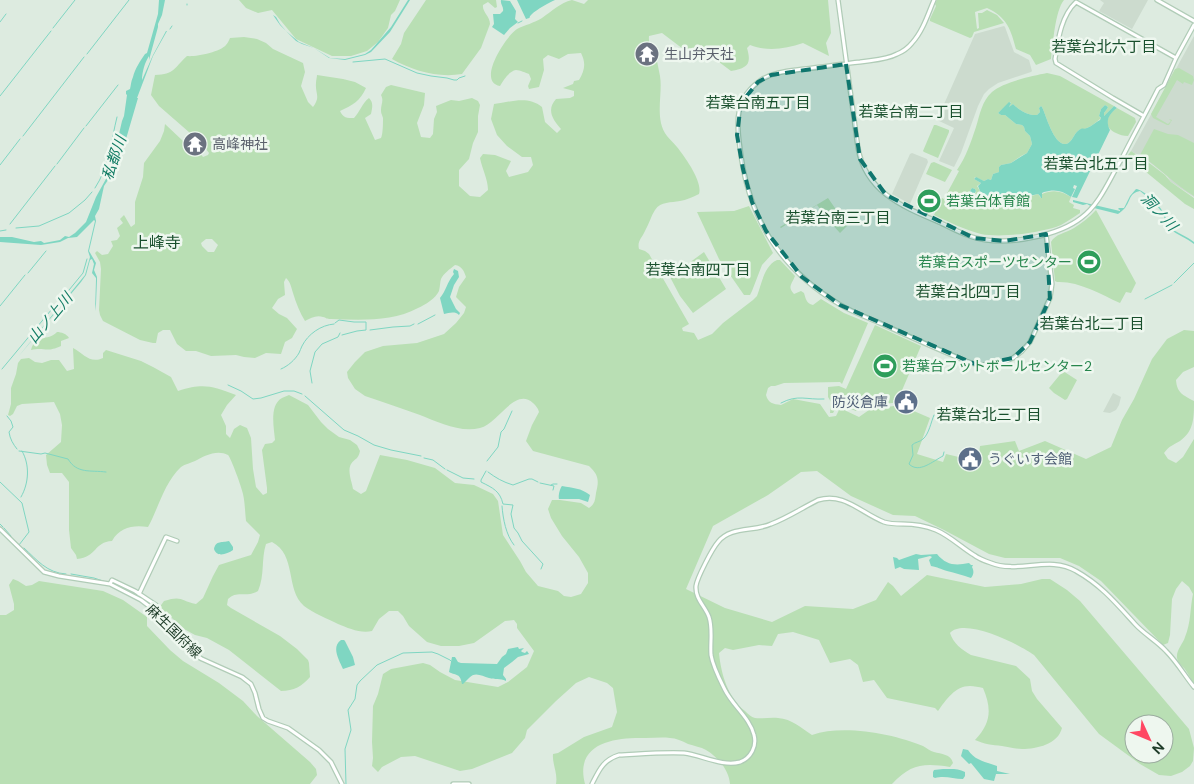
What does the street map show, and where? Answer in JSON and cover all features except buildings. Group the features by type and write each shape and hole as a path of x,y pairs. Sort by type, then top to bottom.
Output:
{"street":[{"path":"838,0 858,148 864,168 873,182 886,195 904,207 974,238 992,241 1005,241 1046,234 1074,223 1092,208 1104,191 1158,90 1164,85 1194,23 1156,0"},
{"path":"934,0 918,35 906,48 891,57 771,75 763,79 748,93 741,103 737,135 743,169 758,217 779,252 816,289 840,305 978,365 999,364 1022,351 1030,342 1050,298 1052,284 1046,234"},
{"path":"1144,116 1056,63 1055,59 1062,27 1070,10 1076,2 1176,58"},
{"path":"592,784 603,765 619,755 684,753 731,763 740,762 750,755 756,741 754,732 726,692 714,666 711,656 710,620 697,596 697,582 717,542 725,536 736,531 769,525 818,500 830,497 841,499 884,522 933,528 949,537 974,556 1000,566 1056,564 1077,571 1098,585 1136,626 1166,651 1194,687"},
{"name":"麻生国府線","path":"0,529 44,572 110,584 141,600 155,610 170,624 184,644 195,655 242,677 251,684 258,709 263,718 288,728 312,743 331,762 342,784"},
{"path":"139,594 166,537 177,541"},
{"path":"110,584 112,580 125,585 156,605 155,610"},
{"path":"453,784 469,784"}],"highlighted area":[{"path":"846,64 860,159 886,195 974,238 1005,241 1046,234 1050,298 1030,342 1013,358 977,365 840,305 802,277 766,231 752,202 743,169 737,135 741,103 758,82 771,75"}],"shaded area":[{"path":"239,0 400,0 391,15 388,28 378,42 367,51 351,56 332,56 296,39 272,10 258,13 246,8"},
{"path":"426,0 496,0 497,7 495,8 488,2 483,5 490,24 481,48 462,74 435,74 408,67 392,59 401,44 404,33"},
{"path":"572,0 584,4 588,0 828,0 831,33 826,43 829,56 803,43 776,49 750,45 747,48 749,58 747,65 741,69 731,71 703,50 696,49 687,52 662,33 649,36 649,44 657,61 660,76 660,115 663,129 689,163 700,189 699,194 692,197 657,207 640,240 639,249 649,254 689,324 682,328 683,331 694,333 698,340 712,334 757,296 766,271 777,260 780,260 795,276 790,287 794,294 801,291 809,303 813,305 821,299 844,313 868,323 842,384 840,382 784,383 771,386 768,388 766,395 771,403 781,405 793,399 820,404 829,417 836,416 840,408 859,417 869,410 900,405 930,418 917,454 943,462 946,454 963,458 962,465 973,466 978,462 980,446 1015,441 1019,451 1045,441 1086,459 1111,447 1152,359 1167,339 1184,330 1194,331 1194,367 1183,372 1176,380 1179,391 1194,401 1192,424 1185,437 1164,453 1168,459 1176,463 1183,457 1194,439 1194,685 1177,658 1188,626 1193,594 1182,581 1172,599 1170,635 1168,643 1163,645 1101,581 1079,566 1060,558 1005,558 989,554 915,516 893,515 851,496 817,471 801,472 768,495 713,526 686,589 725,608 772,622 805,606 853,609 876,600 888,582 901,596 927,575 985,587 1050,579 1080,601 1189,729 1194,748 1193,761 1190,766 1182,772 1171,776 1159,775 1140,764 1174,764 1174,714 1124,714 1124,752 1099,734 1034,655 1005,639 967,628 957,629 950,633 953,640 961,648 971,655 1016,666 1030,679 1032,691 1037,699 1062,728 1052,742 1040,747 1022,749 975,740 984,728 988,716 988,703 983,688 970,686 960,688 951,694 938,711 935,708 887,698 874,680 863,682 858,665 850,659 830,663 819,640 793,632 778,634 772,646 759,645 733,650 725,648 719,653 726,685 739,706 748,714 755,718 788,720 812,735 838,730 883,734 948,756 953,763 950,767 918,766 905,772 892,784 730,784 728,774 722,764 715,756 704,749 672,738 634,738 611,741 600,745 592,751 586,759 583,770 585,784 556,784 553,754 558,753 584,737 612,727 617,712 613,688 607,683 589,677 576,683 556,701 527,730 525,738 512,753 472,769 460,771 415,756 401,757 382,767 378,772 372,766 373,706 383,674 391,669 423,663 430,665 455,680 498,687 508,682 527,667 534,651 517,628 514,620 505,621 474,643 459,646 441,646 427,642 409,626 398,611 389,611 379,619 372,631 363,632 350,629 304,606 294,591 285,555 272,542 266,544 262,579 258,591 251,594 233,595 228,599 227,605 280,636 308,660 310,677 297,687 281,691 229,650 207,638 195,635 184,629 159,608 164,601 174,599 181,599 196,604 203,598 219,565 251,555 258,542 260,535 246,521 245,504 239,480 228,455 224,453 206,455 181,467 170,480 148,527 137,526 127,528 115,536 112,541 102,544 84,558 77,559 71,548 69,530 69,482 62,473 50,473 47,465 46,455 61,442 62,425 60,414 54,402 22,404 17,406 13,414 8,415 11,404 11,388 18,363 21,359 29,358 35,362 42,363 59,360 67,371 74,369 73,348 87,358 94,360 103,358 103,353 106,350 141,361 171,377 178,391 201,386 220,389 236,395 221,415 226,426 226,434 230,438 234,429 240,425 247,428 251,438 256,487 263,495 267,493 267,488 262,450 265,444 272,443 275,440 273,417 275,406 278,401 289,395 308,405 328,429 339,437 350,440 357,445 360,451 349,470 353,489 361,494 366,491 380,455 435,468 455,483 474,485 493,494 498,501 503,535 526,572 538,586 558,591 564,596 571,597 581,594 588,583 588,573 579,557 562,536 548,509 552,500 581,503 589,508 595,500 598,485 597,478 595,472 589,466 533,451 526,441 539,412 533,403 526,399 520,399 513,402 487,425 472,429 457,428 365,396 355,389 348,378 347,372 365,352 383,346 417,343 444,334 456,323 466,307 456,297 459,287 466,277 459,266 455,265 443,275 438,294 421,307 398,316 376,319 329,319 318,316 305,321 301,315 290,283 286,278 284,282 285,295 278,299 272,308 287,318 297,329 292,338 285,342 281,354 266,353 255,358 236,355 211,356 196,351 186,351 177,344 170,330 163,330 158,333 156,343 140,340 103,321 99,310 101,269 100,262 95,253 97,251 102,255 108,254 113,246 111,241 117,240 120,236 117,228 123,223 120,219 124,215 131,227 135,224 135,202 143,177 144,163 160,141 165,124 183,141 185,152 189,153 196,148 203,157 209,153 206,149 200,149 201,144 198,139 159,106 151,95 155,75 170,72 187,56 202,55 219,50 226,45 230,38 244,37 257,39 303,63 305,72 301,86 308,102 313,107 317,97 317,75 355,82 366,88 356,102 340,111 346,117 354,118 369,98 372,104 371,114 365,118 375,140 381,138 383,131 381,95 386,87 391,85 425,93 424,105 417,123 421,137 430,138 433,134 434,119 437,112 436,106 451,100 459,101 472,98 478,101 480,105 478,132 469,159 459,170 459,186 470,196 480,197 488,190 480,158 483,154 495,155 511,161 506,171 509,177 528,172 533,165 531,157 522,157 507,146 497,135 491,119 494,104 519,100 537,103 542,107 545,122 557,133 561,129 553,118 551,107 556,99 574,96 574,91 563,88 579,80 583,73 583,57 581,53 568,54 559,59 548,55 543,59 544,70 539,87 529,89 528,86 531,79 529,74 519,70 513,71 506,76 500,86 493,83 491,76 492,68 500,49 512,33 539,20 560,5","holes":["206,239 212,239 218,245 214,252 208,252 201,243"]},
{"path":"937,0 1064,0 1056,20 1051,59 1036,65 1030,55 1016,49 1010,30 1004,20 994,12 987,8 975,12 977,29 979,28 978,13 987,10 997,15 1004,23 974,32 970,38 930,21"},
{"path":"1100,0 1148,0 1132,29 1099,11 1104,3"},
{"path":"1004,26 1014,52 1029,60 1032,71 998,83 989,89 978,106 954,167 939,161 954,128 937,120 975,34"},
{"path":"1194,36 1194,197 1171,182 1167,176 1148,161 1131,151"},
{"path":"1179,68 1193,76 1194,80 1192,85 1184,82 1183,84 1177,80 1156,117 1168,124 1171,121 1169,119 1172,120 1169,125 1167,125 1153,118 1151,114 1175,69"},
{"path":"1047,73 1060,76 1114,106 1104,116 1108,107 1105,105 1101,109 1099,116 1101,119 1086,129 1079,130 1070,142 1066,144 1058,140 1054,135 1041,106 1039,108 1040,112 1037,115 1031,115 1013,104 1009,107 1010,102 998,113 1005,115 1016,124 1022,125 1030,136 1032,144 1027,153 1011,163 1001,165 999,172 993,174 991,180 984,181 975,177 974,179 981,183 977,186 980,191 976,195 975,189 972,188 969,194 970,200 971,204 980,208 1001,201 1005,205 1038,194 1042,198 1042,194 1057,191 1071,197 1069,202 1074,205 1073,208 1080,210 1080,213 1053,228 1010,235 981,234 957,226 934,215 959,171 957,170 968,149 986,99 997,88 1010,82"},
{"path":"1117,108 1135,118 1136,122 1128,136 1116,133 1109,128 1109,117"},
{"path":"934,125 949,130 938,158 923,151"},
{"path":"1154,129 1178,135 1194,143 1194,196 1140,155"},
{"path":"1131,151 1194,198 1194,209 1185,204 1129,158 1128,155"},
{"path":"912,153 927,159 928,162 910,204 892,194"},
{"path":"934,162 952,170 945,182 926,174 931,163"},
{"path":"828,198 849,224 840,233 817,205 780,227"},
{"path":"749,206 773,253 762,265 750,295 744,295 719,259 697,212 734,211"},
{"name":"若葉台スポーツセンター","path":"1096,210 1136,283 1131,293 1126,292 1120,303 1081,286 1055,281 1051,242 1058,235 1080,224"},
{"path":"704,252 726,289 693,313 680,296 670,277"},
{"name":"若葉台フットボールセンター2","path":"875,325 921,346 900,395 897,394 893,403 880,404 866,401 856,411 838,404 833,413 830,413 831,402 828,397 828,387 839,386 846,389"},
{"path":"57,332 67,335 69,338 61,341 61,346 49,350 31,350 36,341"},
{"path":"1063,371 1077,380 1065,400 1049,388"},
{"path":"1113,393 1121,397 1119,405 1116,410 1110,413 1103,412"},
{"path":"13,579 26,586 39,581 103,591 123,600 147,617 147,626 170,650 183,661 219,683 243,701 257,716 310,762 316,769 317,775 310,784 0,784 0,615 6,615 14,610 9,585"}],"water":[{"path":"159,0 165,0 162,15 149,60 149,56 144,67 142,80 153,55 167,31 153,56 137,98 119,163 117,162 114,171 104,186 99,209 95,216 96,221 89,251 96,263 94,270 97,277 95,311 96,278 92,273 94,264 92,259 90,260 86,275 81,282 18,357 85,275 90,257 88,251 95,221 77,237 68,238 60,242 41,245 0,242 0,237 12,237 44,243 60,240 65,236 69,237 86,222 96,197 112,168 124,116 126,91 130,89 136,68 147,53 158,14"},
{"path":"408,0 410,0 390,32 371,52 365,55 345,60 329,58 314,48 330,58 345,59 365,54 371,50 391,27"},
{"path":"501,0 510,1 516,11 515,19 518,22 504,35 492,27 494,24 493,14 500,14 503,11"},
{"path":"517,0 555,0 540,8 530,18 526,19"},
{"path":"286,31 299,42 314,48 296,41"},
{"path":"1009,102 1011,103 1009,107 1013,104 1031,115 1037,115 1040,112 1039,108 1041,106 1054,135 1062,143 1066,144 1070,142 1079,130 1085,129 1100,120 1101,109 1105,105 1108,107 1104,116 1114,106 1117,108 1109,118 1110,130 1077,198 1072,197 1077,186 1074,185 1073,188 1075,189 1071,197 1058,191 1051,191 1042,193 1042,198 1038,194 1016,199 1005,204 1001,200 979,208 971,203 969,196 972,188 975,189 974,194 976,195 980,191 978,186 981,183 974,179 976,177 984,181 991,180 993,174 999,172 1001,165 1011,163 1027,153 1032,144 1030,136 1022,125 1016,124 1005,115 998,113"},
{"path":"1136,189 1139,190 1147,195 1158,205 1170,227 1194,242 1194,244 1170,229 1159,208 1140,191 1132,195 1125,208 1118,214 1094,208 1087,204 1083,205 1073,202 1073,200 1120,211 1118,209 1124,208 1130,196"},
{"path":"454,269 458,271 459,277 450,297 460,313 459,315 454,313 444,314 440,298 454,274"},
{"path":"562,486 587,493 590,495 588,502 579,499 559,499 559,492"},
{"path":"229,541 233,550 222,554 215,552 216,544"},
{"path":"916,554 937,554 951,564 969,563 973,565 973,575 971,578 931,566 929,560 932,557 930,556 918,559 919,570 900,567 895,569 893,557 899,560"},
{"path":"341,640 345,641 355,665 343,669 336,650"},
{"path":"518,647 519,649 524,648 521,651 525,653 527,651 529,654 518,657 504,668 503,675 506,681 476,674 462,684 458,675 449,672 452,657 455,657 461,663 497,664 508,649"},
{"path":"963,749 968,750 978,759 997,766 997,771 1010,774 996,774 994,781 984,779 971,763 969,764 961,756"},
{"path":"934,770 960,770 965,772 965,776 963,779 933,777"}],"waterway":[{"path":"53,28 75,0"},
{"path":"87,54 129,0"},
{"path":"0,22 6,14"},
{"path":"518,23 522,21"},
{"path":"0,96 51,31"},
{"path":"23,136 84,57"},
{"path":"353,62 385,59 417,73 431,76 454,80 465,76"},
{"path":"86,126 118,85"},
{"name":"私都川","path":"95,188 107,163 117,117"},
{"path":"57,164 84,128"},
{"path":"0,165 20,139"},
{"path":"10,224 55,166"},
{"path":"16,228 39,226 69,213 92,192"},
{"path":"0,231 6,230"},
{"path":"28,273 46,251"},
{"name":"山ノ上川","path":"60,301 83,273 87,259"},
{"path":"1174,283 1194,263"},
{"path":"0,306 25,275"},
{"path":"1145,299 1172,285"},
{"path":"2,369 57,303"},
{"path":"418,324 435,315"},
{"path":"335,323 339,320 366,322 366,330 342,335"},
{"path":"281,369 295,358 311,334 324,326 334,324"},
{"path":"370,330 414,324"},
{"path":"312,383 310,371 315,352 322,344 338,337 340,333"},
{"path":"228,385 253,399 284,391 294,391 302,394"},
{"path":"305,396 344,430 374,445 421,456"},
{"path":"781,403 797,398 824,399"},
{"path":"487,461 498,447 501,432 512,411"},
{"path":"934,415 925,437 912,445 913,455 909,464 917,468 922,467 943,456 944,452"},
{"path":"7,416 13,427 9,432 10,437 17,449"},
{"path":"19,451 45,453 68,459 75,467 80,469 106,472"},
{"path":"21,497 26,486 27,474 25,456 22,451"},
{"path":"424,458 433,460 445,469"},
{"path":"447,470 463,478 474,479"},
{"path":"486,471 481,482 495,490 503,504 513,505 511,514 514,528 522,541 543,564 541,569"},
{"path":"488,472 500,480 513,485 529,479 538,482"},
{"path":"0,482 22,503 29,532 19,545 12,538"},
{"path":"540,483 554,486 553,490"},
{"path":"551,485 557,484"},
{"path":"502,506 505,527 514,545"},
{"path":"0,524 3,527"},
{"path":"4,528 11,536"},
{"path":"24,548 48,568 66,574"},
{"path":"71,574 106,582"},
{"path":"114,584 136,594"},
{"path":"346,784 345,749 351,730 348,710 355,699 357,685 360,681 377,665 403,653 432,652 452,662"}],"place":[{"name":"生山弁天社","path":"647,54"},
{"name":"高峰神社","path":"195,144"},
{"name":"若葉台体育館","path":"929,201"},
{"name":"若葉台スポーツセンター","path":"1089,262"},
{"name":"若葉台フットボールセンター2","path":"885,366"},
{"name":"防災倉庫","path":"906,402"},
{"name":"うぐいす会館","path":"970,459"}],"district":[{"name":"若葉台北六丁目","path":"1104,47"},
{"name":"若葉台南五丁目","path":"758,103"},
{"name":"若葉台南二丁目","path":"911,112"},
{"name":"若葉台北五丁目","path":"1096,164"},
{"name":"若葉台南三丁目","path":"838,218"},
{"name":"上峰寺","path":"157,242"},
{"name":"若葉台南四丁目","path":"698,270"},
{"name":"若葉台北四丁目","path":"968,292"},
{"name":"若葉台北二丁目","path":"1092,324"},
{"name":"若葉台北三丁目","path":"989,415"}],"water label":[{"name":"洞ノ川","path":"1159,212"}]}
